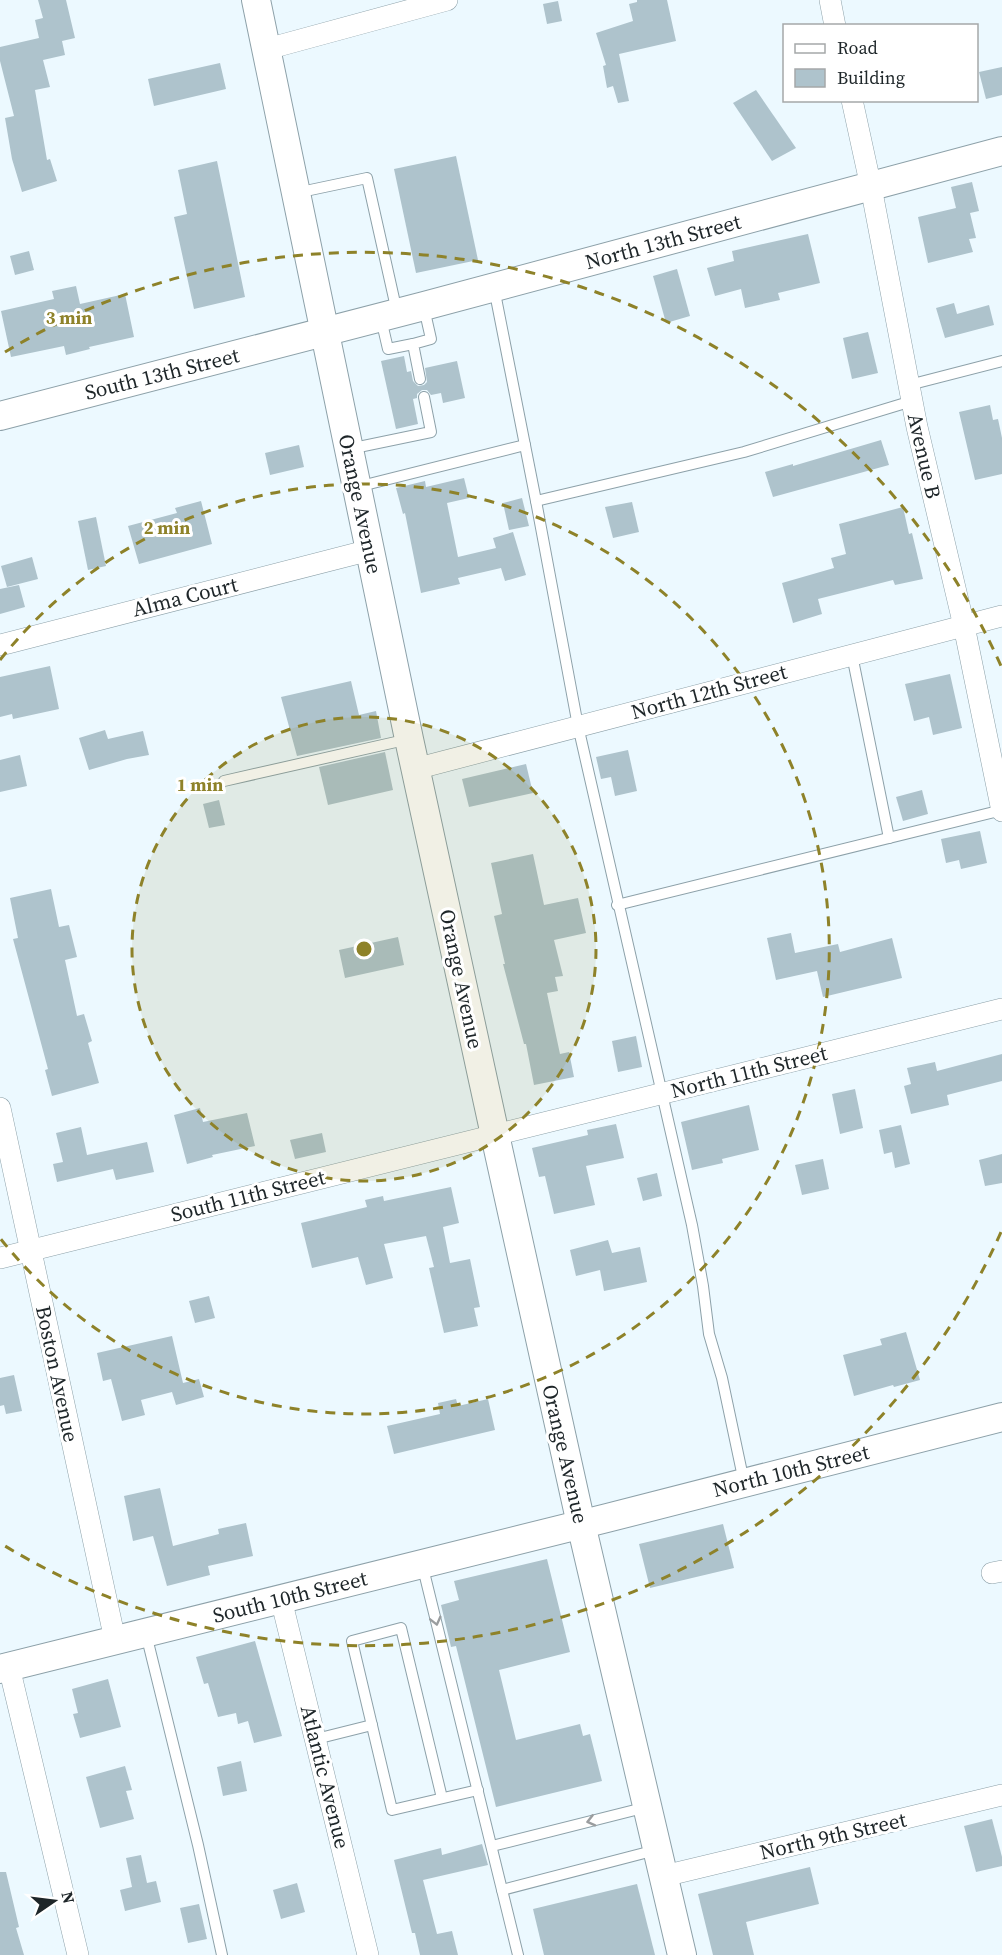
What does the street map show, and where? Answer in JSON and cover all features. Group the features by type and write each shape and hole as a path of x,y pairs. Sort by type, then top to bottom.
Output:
{"street":[{"name":"Orange Avenue","path":"256,0 415,769 581,1524 682,1955"},
{"path":"267,49 447,0"},
{"path":"830,0 835,24"},
{"name":"Avenue B","path":"852,102 872,187 911,393 964,626 1002,810"},
{"name":"North 13th Street","path":"324,332 1002,151"},
{"name":"South 13th Street","path":"0,416 324,332"},
{"name":"Alma Court","path":"0,645 370,550"},
{"name":"North 12th Street","path":"415,769 1002,616"},
{"name":"North 11th Street","path":"495,1135 1002,1009"},
{"name":"Boston Avenue","path":"0,1108 115,1640"},
{"name":"South 11th Street","path":"0,1258 495,1135"},
{"name":"North 10th Street","path":"581,1524 1002,1417"},
{"name":"South 10th Street","path":"4,1668 581,1524"},
{"name":"Atlantic Avenue","path":"281,1599 368,1955"},
{"path":"4,1668 78,1955"},
{"name":"North 9th Street","path":"661,1863 1002,1795"}],"lane":[{"path":"296,193 367,178 401,312 388,349 431,339 401,312"},
{"path":"494,288 578,726 660,1094 692,1225 709,1334 722,1378 744,1483"},
{"path":"413,344 420,379"},
{"path":"536,501 744,452 1002,361"},
{"path":"349,449 431,432 424,397"},
{"path":"357,487 525,445"},
{"path":"852,655 889,838"},
{"path":"224,781 409,739"},
{"path":"617,905 1002,810"},
{"path":"422,1564 518,1955"},
{"path":"442,1798 401,1628 352,1641 392,1810 478,1790"},
{"path":"146,1632 198,1845 222,1955"},
{"path":"316,1739 372,1725"},
{"path":"492,1846 648,1807"},
{"path":"502,1890 661,1863"}],"building":[{"path":"38,0 66,0 75,38 62,41 65,55 43,60 50,87 35,90 47,160 50,159 57,181 22,192 12,159 5,118 14,116 0,61 0,47 39,38 35,20 43,18"},
{"path":"637,0 667,0 676,41 619,54 629,101 618,103 613,86 607,88 603,66 606,65 596,33 633,21 629,4"},
{"path":"558,1 562,21 547,24 543,4"},
{"path":"220,63 226,89 154,106 148,79"},
{"path":"1002,67 1002,95 986,99 979,72"},
{"path":"756,90 796,148 772,161 733,103"},
{"path":"456,156 478,260 416,273 394,169"},
{"path":"217,161 245,297 194,309 174,217 187,214 178,170"},
{"path":"972,182 979,211 970,213 976,238 969,239 973,252 928,263 918,217 956,208 951,187"},
{"path":"808,234 820,283 778,293 780,300 745,308 741,289 715,296 707,268 734,261 732,251"},
{"path":"29,251 34,270 15,275 10,256"},
{"path":"677,269 690,316 666,323 653,276"},
{"path":"76,286 80,304 125,294 134,337 89,347 90,349 66,355 64,346 11,357 1,311 54,299 52,291"},
{"path":"954,303 957,314 989,305 994,325 945,338 936,308"},
{"path":"868,332 878,373 852,379 843,338"},
{"path":"404,356 407,372 411,371 413,381 418,386 427,382 425,368 457,361 465,398 443,403 441,393 431,395 427,390 422,390 417,394 417,398 413,399 418,424 396,429 381,361"},
{"path":"990,405 993,420 998,419 1002,438 1002,474 975,480 959,412"},
{"path":"881,440 889,465 773,497 765,472"},
{"path":"299,445 304,467 270,475 265,453"},
{"path":"464,478 469,498 447,503 458,557 496,548 493,538 513,532 526,575 505,581 501,568 458,578 460,584 421,593 405,513 403,514 396,488 425,481 426,487"},
{"path":"522,498 529,526 509,530 503,503"},
{"path":"201,501 212,544 139,564 128,526 177,513 175,508"},
{"path":"632,502 639,532 613,538 605,507"},
{"path":"903,507 923,579 895,585 893,580 818,599 822,614 793,623 782,583 834,568 831,558 846,554 839,524"},
{"path":"96,517 106,566 88,570 78,521"},
{"path":"32,557 38,579 7,587 1,566"},
{"path":"19,585 25,607 0,614 0,589"},
{"path":"50,666 59,709 13,719 12,714 0,717 0,677"},
{"path":"950,674 962,728 933,735 929,717 914,721 905,684"},
{"path":"351,681 359,715 376,711 381,738 297,756 281,697"},
{"path":"105,730 108,739 143,731 149,755 89,770 79,738"},
{"path":"628,750 637,791 615,796 611,777 601,779 596,757"},
{"path":"385,752 393,790 328,805 319,767"},
{"path":"20,755 27,786 0,792 0,760"},
{"path":"526,764 533,793 469,807 462,779"},
{"path":"922,790 928,814 903,821 896,797"},
{"path":"219,800 225,825 209,828 203,804"},
{"path":"980,831 987,863 961,869 959,860 946,863 941,839"},
{"path":"533,854 544,905 578,898 586,933 554,940 563,976 555,977 558,991 547,993 560,1054 569,1052 574,1077 534,1085 526,1044 524,1044 503,964 505,964 494,916 502,914 491,863"},
{"path":"51,889 59,927 69,925 77,957 65,960 77,1016 84,1014 92,1041 88,1043 99,1083 52,1096 45,1070 48,1069 13,939 18,938 10,898"},
{"path":"791,933 795,953 838,944 840,952 892,938 902,978 823,997 817,971 776,980 767,938"},
{"path":"398,937 404,965 345,978 339,950"},
{"path":"636,1036 642,1067 618,1072 612,1041"},
{"path":"1002,1054 1002,1081 947,1095 949,1105 911,1114 904,1086 911,1084 907,1068 935,1062 937,1071"},
{"path":"855,1089 863,1128 840,1134 832,1094"},
{"path":"749,1105 759,1150 722,1159 723,1163 692,1170 681,1122"},
{"path":"200,1108 203,1122 247,1113 255,1146 212,1155 213,1157 187,1164 174,1115"},
{"path":"616,1124 624,1158 586,1166 595,1205 554,1214 545,1176 539,1177 532,1148 588,1135 587,1130"},
{"path":"901,1125 910,1164 895,1168 892,1152 884,1154 879,1130"},
{"path":"81,1127 87,1155 147,1142 154,1172 116,1180 113,1169 57,1182 53,1164 63,1162 56,1133"},
{"path":"322,1133 326,1152 295,1159 290,1140"},
{"path":"1002,1154 1002,1183 985,1186 979,1160"},
{"path":"823,1159 829,1189 802,1195 795,1165"},
{"path":"657,1173 662,1196 643,1201 637,1178"},
{"path":"451,1187 459,1223 443,1227 450,1263 470,1259 480,1307 474,1308 478,1326 444,1333 429,1268 434,1267 426,1236 384,1244 393,1278 366,1285 358,1257 312,1268 301,1223 367,1207 365,1200 383,1196 384,1201"},
{"path":"608,1240 612,1253 640,1247 647,1282 604,1291 600,1270 576,1276 570,1250"},
{"path":"209,1296 215,1318 195,1323 189,1301"},
{"path":"906,1332 920,1380 854,1396 843,1355 882,1345 880,1339"},
{"path":"172,1336 183,1383 199,1379 204,1397 176,1405 172,1392 141,1400 145,1415 122,1421 111,1379 103,1381 97,1353"},
{"path":"14,1375 22,1411 6,1414 4,1405 0,1406 0,1378"},
{"path":"456,1399 458,1406 488,1399 495,1430 394,1454 387,1426 440,1414 438,1403"},
{"path":"160,1488 173,1546 219,1534 218,1529 246,1523 253,1556 208,1566 210,1575 167,1586 153,1536 133,1541 124,1496"},
{"path":"723,1524 734,1568 650,1588 639,1544"},
{"path":"547,1559 570,1652 499,1670 516,1740 580,1724 583,1736 590,1734 602,1781 496,1807 456,1646 451,1647 441,1605 459,1600 454,1581"},
{"path":"255,1641 282,1736 254,1743 248,1721 238,1724 236,1713 218,1717 208,1683 204,1684 196,1657"},
{"path":"108,1679 121,1727 80,1738 73,1714 78,1713 72,1689"},
{"path":"241,1761 247,1791 223,1796 217,1767"},
{"path":"125,1766 132,1790 126,1791 134,1819 100,1828 86,1777"},
{"path":"992,1819 1002,1857 1002,1866 976,1872 964,1826"},
{"path":"482,1844 488,1865 423,1880 437,1934 452,1931 458,1955 420,1955 415,1933 412,1933 394,1860 441,1848 442,1855"},
{"path":"141,1855 147,1883 156,1881 161,1902 125,1911 120,1890 132,1887 126,1858"},
{"path":"810,1867 819,1904 746,1922 754,1955 713,1955 698,1894"},
{"path":"0,1872 6,1872 19,1927 16,1928 24,1955 0,1955"},
{"path":"297,1883 305,1912 281,1919 273,1890"},
{"path":"637,1884 655,1955 544,1955 533,1909"},
{"path":"199,1904 207,1939 188,1943 180,1908"}]}
